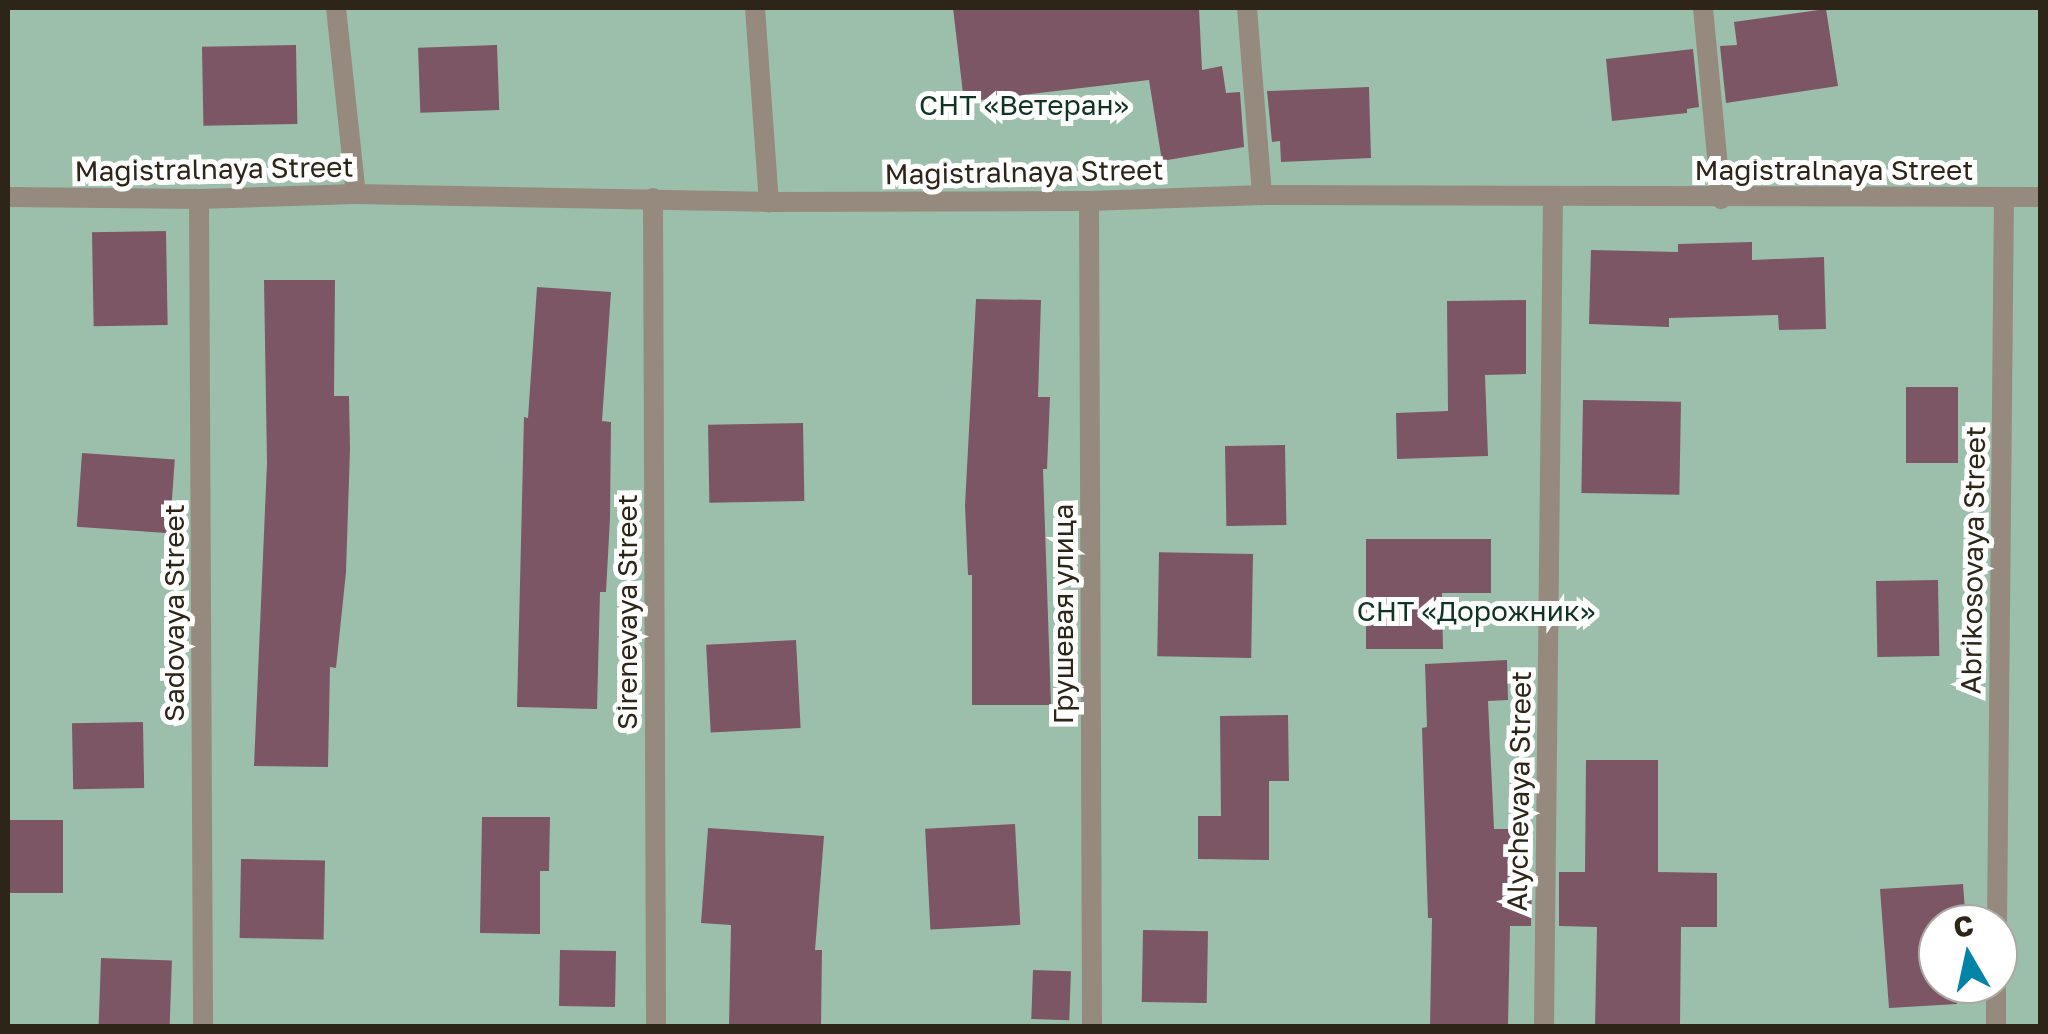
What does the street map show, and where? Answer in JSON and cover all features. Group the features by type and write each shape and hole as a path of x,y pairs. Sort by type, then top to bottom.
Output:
{"street":[{"path":"336,8 356,194"},
{"path":"755,8 769,202"},
{"path":"1246,8 1262,195"},
{"path":"1703,8 1721,199"},
{"name":"Magistralnaya Street","path":"8,197 200,200 356,194 769,202 1089,201 1262,195 2040,197"},
{"name":"Abrikosovaya Street","path":"1997,904 2004,196"},
{"name":"Alychevaya Street","path":"1544,1026 1553,197"},
{"name":"Sirenevaya Street","path":"653,198 656,1026"},
{"name":"Sadovaya Street","path":"200,200 203,1026"},
{"name":"Грушевая улица","path":"1089,201 1092,1026"}],"green space":[{"name":"СНТ «Дорожник»","path":"8,8 2040,8 2040,1026 8,1026"}],"building":[{"path":"953,8 1199,8 1202,70 1222,66 1226,93 1240,92 1244,147 1162,161 1149,80 964,102"},
{"path":"1826,9 1838,86 1726,103 1720,46 1737,45 1734,22"},
{"path":"296,45 297,124 203,126 202,47"},
{"path":"497,45 499,110 420,113 418,48"},
{"path":"1693,49 1699,107 1687,109 1687,113 1612,121 1606,59"},
{"path":"1369,87 1371,158 1281,162 1280,141 1272,142 1267,91"},
{"path":"166,231 168,325 94,326 92,232"},
{"path":"1752,242 1752,260 1824,257 1826,329 1779,330 1778,315 1669,318 1669,327 1589,324 1591,250 1678,252 1678,244"},
{"path":"264,280 335,280 334,396 349,396 350,449 346,572 336,668 330,667 328,767 254,766 267,463"},
{"path":"537,287 611,292 602,421 611,422 610,518 606,592 600,592 597,709 517,707 524,417 528,418"},
{"path":"976,299 1041,300 1038,397 1050,397 1047,469 1043,469 1051,705 972,705 972,575 968,575 965,505"},
{"path":"1526,300 1526,374 1485,375 1488,456 1397,459 1396,413 1448,411 1447,301"},
{"path":"1906,387 1958,387 1958,463 1906,463"},
{"path":"1583,400 1681,402 1679,495 1581,493"},
{"path":"803,423 804,501 709,503 708,425"},
{"path":"1285,445 1286,525 1226,526 1225,446"},
{"path":"82,453 175,459 170,533 77,527"},
{"path":"1366,539 1491,539 1491,593 1442,593 1443,649 1366,649"},
{"path":"1159,552 1253,554 1251,658 1157,656"},
{"path":"1938,580 1939,656 1877,657 1876,581"},
{"path":"796,640 801,728 711,733 706,645"},
{"path":"1507,660 1508,700 1488,701 1494,829 1513,829 1514,872 1532,872 1531,926 1510,926 1508,1026 1430,1026 1432,918 1428,918 1422,728 1427,727 1425,664"},
{"path":"1288,715 1289,781 1269,781 1269,860 1198,859 1198,816 1221,816 1220,716"},
{"path":"143,722 144,788 73,789 72,723"},
{"path":"1586,760 1658,760 1658,872 1717,873 1717,927 1681,927 1680,1026 1595,1026 1597,927 1559,926 1559,872 1585,872"},
{"path":"482,817 550,817 549,871 540,871 540,934 480,933"},
{"path":"8,820 63,820 63,893 8,893"},
{"path":"1015,824 1020,925 930,930 925,829"},
{"path":"708,828 824,836 815,950 822,950 821,1026 729,1026 731,925 701,923"},
{"path":"241,859 325,860 324,939 240,938"},
{"path":"1963,884 1964,904 1918,904 1918,1004 1957,1004 1889,1008 1880,889"},
{"path":"1143,930 1208,931 1207,1003 1142,1002"},
{"path":"560,950 616,951 615,1007 559,1006"},
{"path":"101,958 172,960 170,1026 99,1026"},
{"path":"1033,970 1071,971 1069,1020 1031,1019"}],"park label":[{"name":"СНТ «Ветеран»","path":"1024,105"}]}
